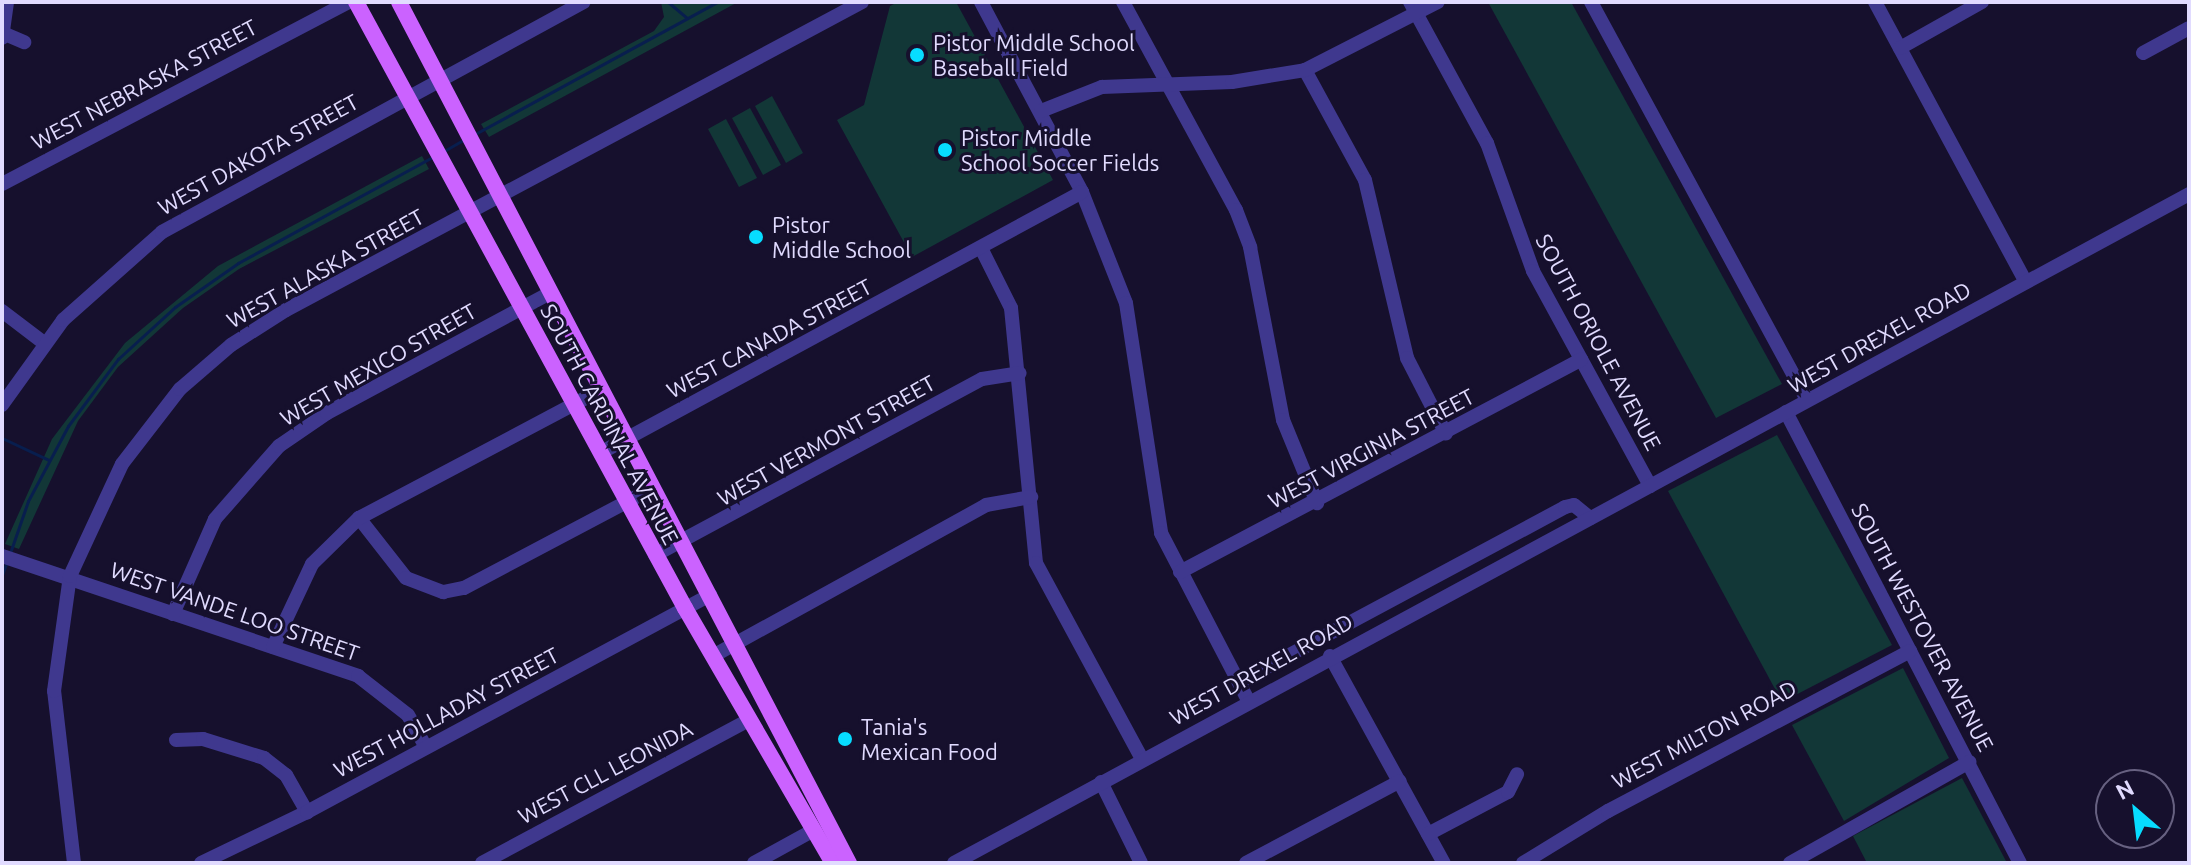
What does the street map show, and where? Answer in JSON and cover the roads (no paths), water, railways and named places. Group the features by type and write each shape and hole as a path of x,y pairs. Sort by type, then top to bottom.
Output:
{"main road":[{"name":"SOUTH CARDINAL AVENUE","path":"356,2 655,555 833,863"},
{"name":"SOUTH CARDINAL AVENUE","path":"399,2 443,78 500,198 849,863"}],"street":[{"path":"7,2 3,36 24,42"},
{"name":"WEST NEBRASKA STREET","path":"2,184 349,2"},
{"name":"WEST DAKOTA STREET","path":"2,405 44,343 85,297 162,232 583,2"},
{"name":"WEST ALASKA STREET","path":"74,863 54,691 70,576 122,464 180,389 231,345 286,310 471,214 862,2"},
{"path":"981,2 1082,192 1126,303 1151,492 1161,533 1248,700"},
{"path":"1123,2 1236,210 1250,247 1283,420 1317,503"},
{"path":"1041,111 1087,90 1167,83 1232,82 1305,70 1413,8 1438,2"},
{"path":"1591,2 1807,400"},
{"path":"1875,2 2026,282"},
{"path":"1900,48 1982,2"},
{"name":"SOUTH ORIOLE AVENUE","path":"1413,8 1487,143 1533,271 1650,486"},
{"path":"2143,53 2189,28"},
{"path":"1305,70 1365,180 1407,358 1446,434"},
{"name":"WEST CANADA STREET","path":"602,452 1082,192"},
{"name":"WEST DREXEL ROAD","path":"954,863 1248,700 2189,194"},
{"path":"981,248 1011,308 1020,373 1036,563 1142,759"},
{"name":"WEST MEXICO STREET","path":"173,614 215,519 279,446 327,413 550,293"},
{"path":"2,311 44,343"},
{"name":"WEST VIRGINIA STREET","path":"1180,572 1317,503 1581,360"},
{"name":"WEST VERMONT STREET","path":"655,555 683,543 982,379 1020,373"},
{"path":"273,647 312,564 359,518 601,390"},
{"name":"SOUTH WESTOVER AVENUE","path":"1786,412 2020,863"},
{"path":"359,518 406,578 443,592 464,588 653,488"},
{"path":"713,656 986,505 1031,497"},
{"name":"WEST DREXEL ROAD","path":"1239,682 1565,507 1574,505 1590,518"},
{"name":"WEST VANDE LOO STREET","path":"2,556 70,576 358,676 385,692 408,715 426,747"},
{"name":"WEST HOLLADAY STREET","path":"201,863 307,812 710,595"},
{"name":"WEST MILTON ROAD","path":"1523,863 1608,811 1910,651"},
{"path":"1330,656 1444,863"},
{"name":"WEST CLL LEONIDA","path":"482,863 749,720"},
{"path":"176,740 203,739 264,758 286,775 307,812"},
{"path":"1790,863 1969,762"},
{"path":"1428,834 1508,792 1517,774"},
{"path":"1246,863 1400,781"},
{"path":"1101,782 1141,863"},
{"path":"754,863 814,830"}],"waterway":[{"path":"668,2 687,18"},
{"path":"475,134 717,2"},
{"path":"444,151 465,139"},
{"path":"10,553 28,501 68,426 118,359 175,307 238,263 434,156"},
{"path":"2,438 49,460"},
{"path":"2,575 6,564"}],"place":[{"name":"Pistor Middle School Baseball Field","path":"917,55"},
{"name":"Pistor Middle School Soccer Fields","path":"945,150"},
{"name":"Pistor Middle School","path":"756,237"},
{"name":"Tania's Mexican Food","path":"845,739"}]}
